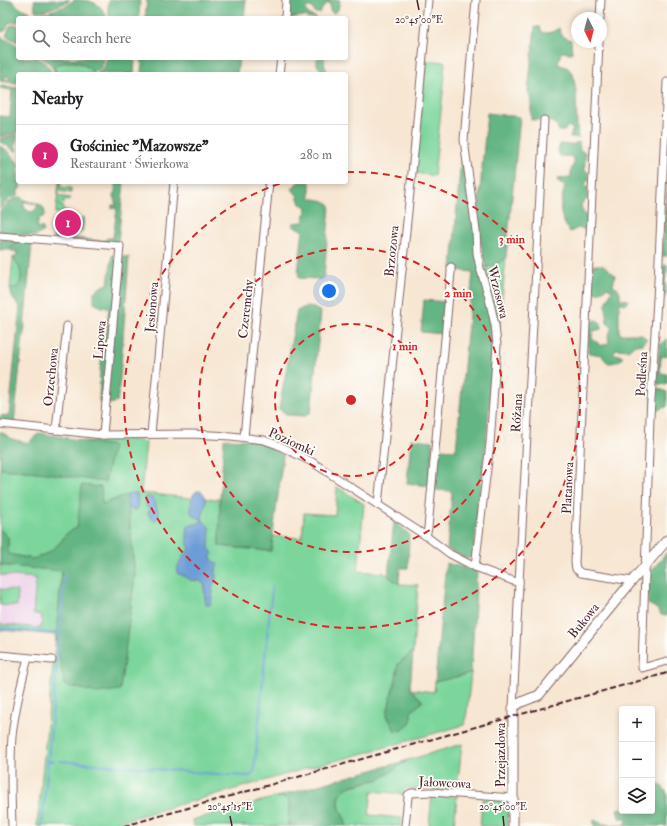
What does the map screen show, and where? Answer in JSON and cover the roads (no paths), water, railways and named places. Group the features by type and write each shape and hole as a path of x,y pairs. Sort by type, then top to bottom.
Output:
{"street":[{"path":"285,16 286,0"},
{"name":"Brzozowa","path":"378,505 428,0"},
{"name":"Wrzosowa","path":"475,567 490,444 497,345 495,325 477,253 476,231 464,140 476,0"},
{"path":"600,12 601,0"},
{"name":"Platanowa","path":"599,48 575,555 576,569 581,573 632,581"},
{"path":"279,72 281,60"},
{"name":"Podleśna","path":"667,82 650,416 642,668 667,661"},
{"name":"Różana","path":"513,708 518,583 544,120"},
{"name":"Jesionowa","path":"151,434 174,184"},
{"name":"Czeremchy","path":"244,437 269,184"},
{"name":"Lipowa","path":"0,236 120,246 103,435"},
{"path":"426,536 428,528 451,267"},
{"name":"Orzechowa","path":"56,430 67,326"},
{"name":"Poziomki","path":"0,424 103,435 191,434 244,437 264,440 312,462 426,536 450,554 475,567 518,583"},
{"name":"Bukowa","path":"513,708 520,703 539,695 667,540"},
{"path":"0,655 52,660"},
{"path":"12,826 10,777 12,737 20,688 28,658"},
{"name":"Przejazdowa","path":"513,708 513,826"},
{"name":"Jałowcowa","path":"405,826 409,793 431,792 513,798"}],"water":[{"path":"197,491 204,494 206,502 202,518 210,528 209,548 213,554 211,559 218,564 216,570 216,580 212,586 213,592 210,605 206,605 205,585 200,581 190,580 177,573 180,562 190,549 187,541 188,526 202,521 191,513 192,498"},
{"path":"132,493 137,494 138,508 136,510 128,509 127,495"},
{"path":"146,497 153,498 155,500 160,515 155,521 148,513 150,508 147,507 145,502"}],"waterway":[{"path":"42,826 65,575"},
{"path":"60,761 250,776 254,772 272,587"},
{"path":"0,628 59,634"},
{"path":"47,761 54,761"}],"railway":[{"path":"124,826 667,673"}],"place":[{"name":"Gościniec \"Mazowsze\"","path":"68,223"}]}
